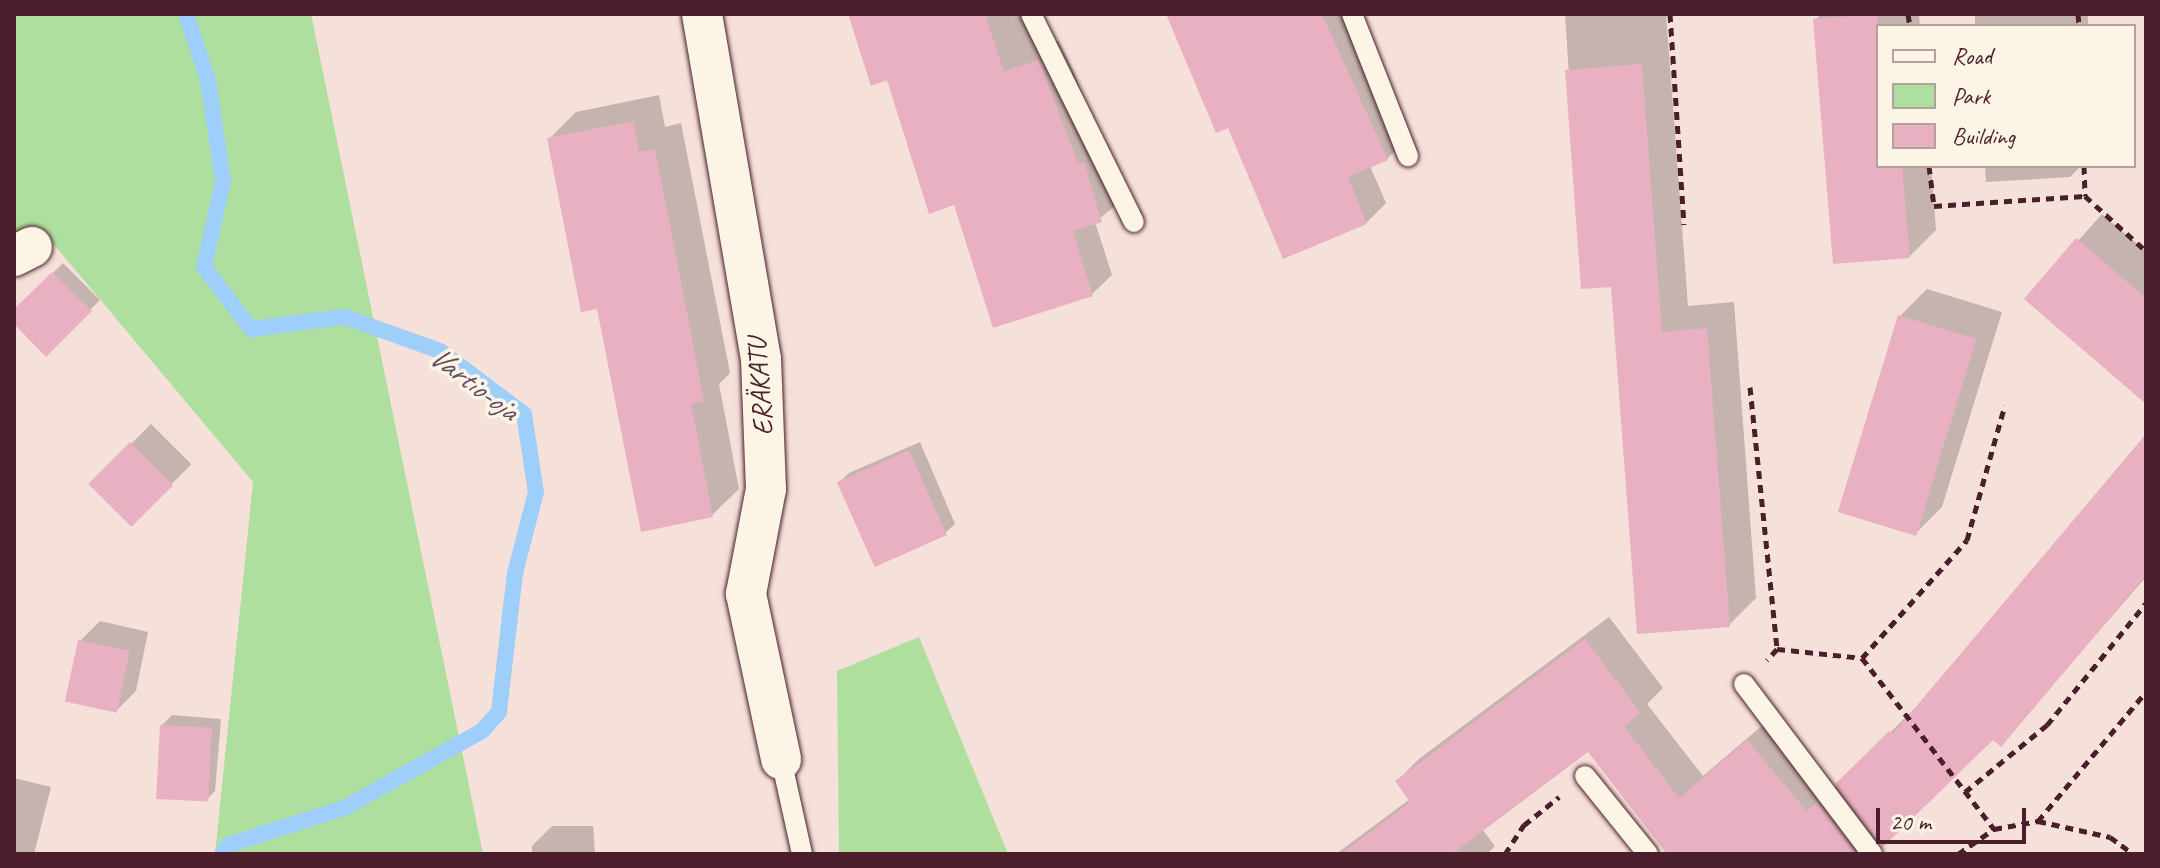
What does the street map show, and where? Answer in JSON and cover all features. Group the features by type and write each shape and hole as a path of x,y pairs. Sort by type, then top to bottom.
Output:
{"street":[{"name":"ERÄKATU","path":"702,14 761,359 766,489 746,594 781,759"}],"lane":[{"path":"1031,14 1134,222"},
{"path":"1352,14 1408,156"},
{"path":"1744,684 1872,854"},
{"path":"781,759 802,854"},
{"path":"1585,776 1648,854"}],"path":[{"path":"1670,14 1684,225"},
{"path":"1929,168 1934,206 2085,196 2146,251"},
{"path":"2084,168 2085,196"},
{"path":"1744,684 1777,649 1750,387"},
{"path":"1862,658 1967,540 2005,405"},
{"path":"1965,792 2047,725 2146,603"},
{"path":"1777,649 1862,658 1994,829"},
{"path":"2038,821 2146,692"},
{"path":"1958,854 1994,829 2038,821 2110,837 2133,854"}],"green space":[{"path":"14,14 311,14 483,854 215,854 253,482 41,229 14,254"},
{"path":"919,637 1008,854 839,854 837,671"}],"building":[{"path":"848,14 985,14 1004,71 1039,60 1078,164 1084,162 1102,222 1073,231 1093,296 993,328 954,205 929,214 887,80 871,86"},
{"path":"1166,14 1322,14 1388,160 1348,177 1367,224 1283,259 1228,128 1216,133"},
{"path":"1878,14 1876,168 1902,168 1910,258 1833,264 1813,19"},
{"path":"1642,64 1662,332 1707,328 1730,627 1637,634 1611,287 1581,289 1565,70"},
{"path":"633,121 639,152 655,149 704,401 691,404 713,517 641,532 597,309 581,312 547,138"},
{"path":"2076,238 2146,298 2146,404 2024,299"},
{"path":"52,272 92,311 46,357 14,324 14,309"},
{"path":"1898,315 1976,339 1916,536 1838,512"},
{"path":"2146,434 2146,575 2001,747 1993,740 1883,847 1835,784 1889,731 1893,734"},
{"path":"130,442 173,485 131,527 88,484"},
{"path":"909,450 947,535 875,567 837,482"},
{"path":"1585,639 1641,713 1624,726 1679,798 1747,740 1807,811 1817,802 1856,854 1667,854 1588,752 1452,854 1341,854 1410,802 1395,781"},
{"path":"78,640 130,651 117,713 65,702"},
{"path":"160,725 212,728 208,802 156,799"}],"waterway":[{"name":"Vartio-oja","path":"186,14 208,80 223,181 204,267 251,329 345,317 440,351 524,414 536,492 515,573 499,712 482,731 344,808 228,845 222,854"}]}
